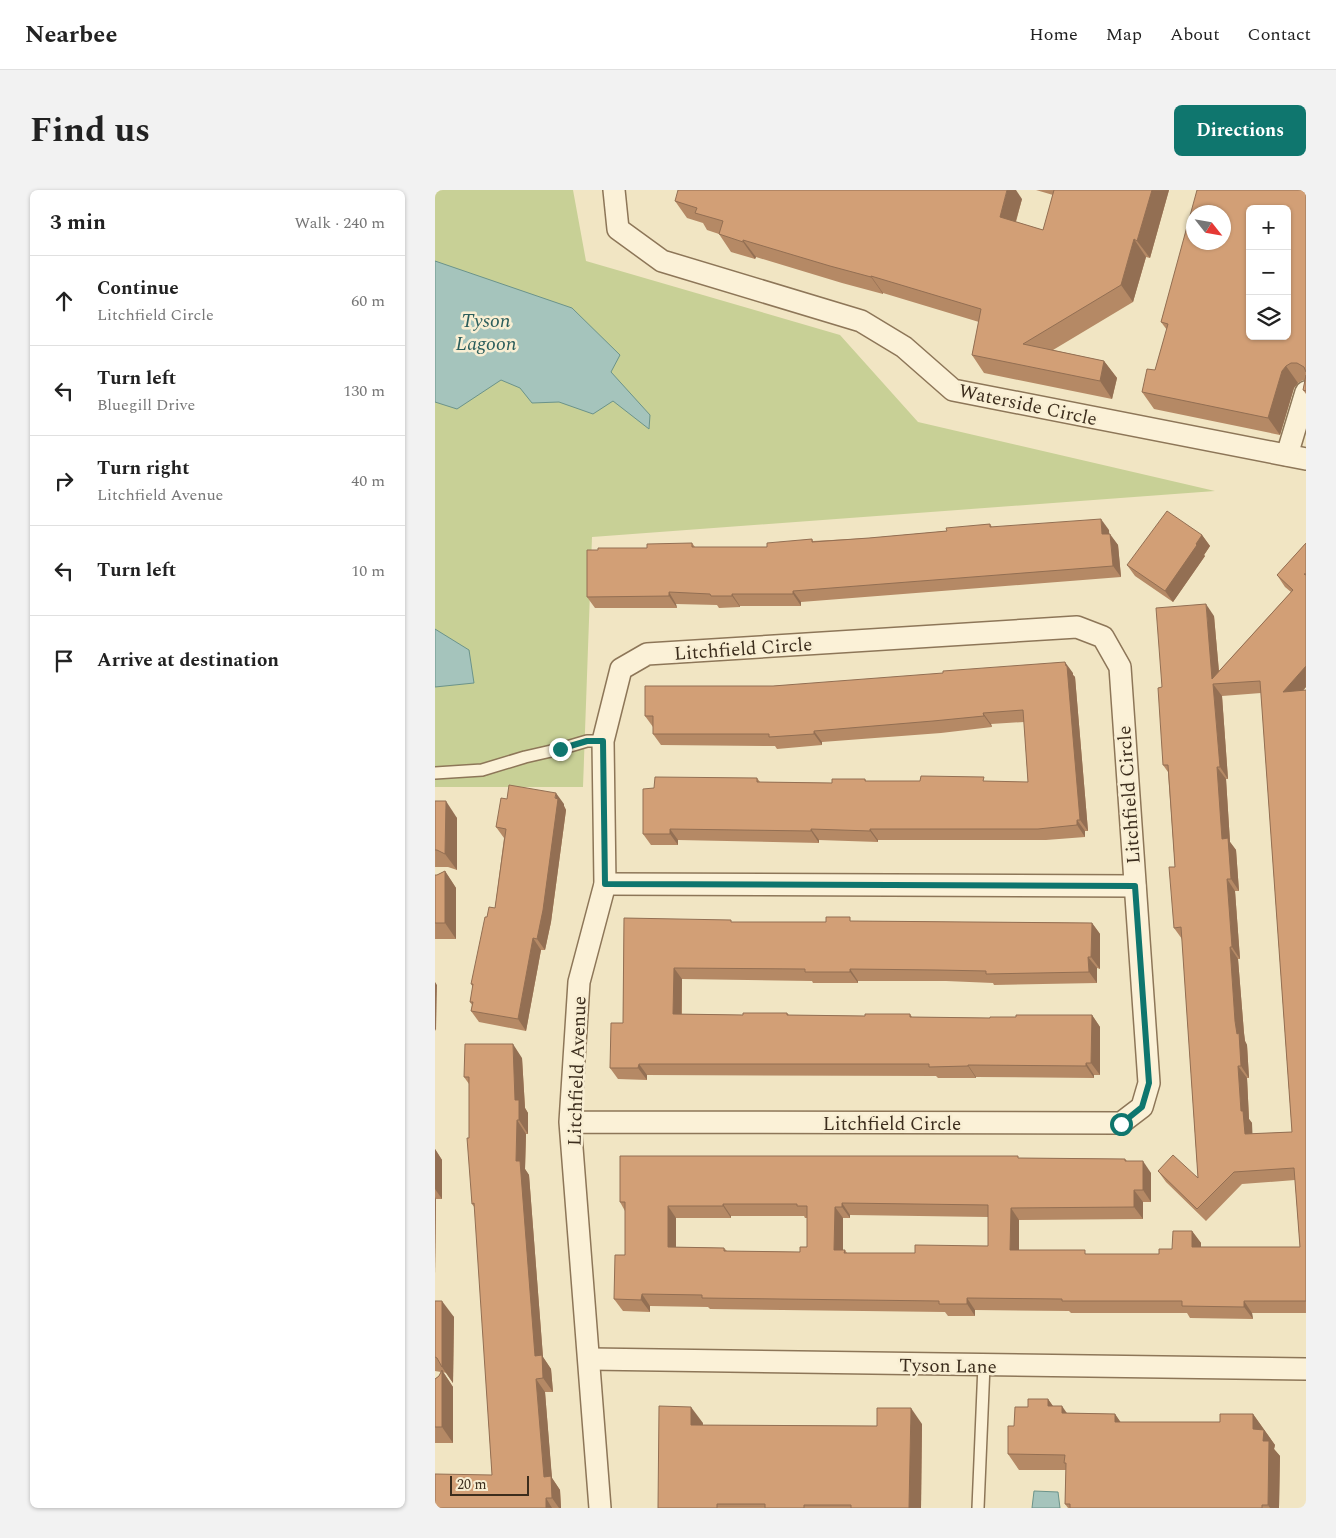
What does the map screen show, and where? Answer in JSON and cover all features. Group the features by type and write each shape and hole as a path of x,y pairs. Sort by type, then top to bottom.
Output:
{"street":[{"name":"Waterside Circle","path":"614,190 618,229 662,261 861,321 904,347 953,390 1297,457"},
{"path":"1297,457 1306,392"},
{"name":"Litchfield Circle","path":"570,1122 1121,1124 1142,1107 1149,1083 1120,667 1103,637 1077,627 647,654 621,669"},
{"name":"Litchfield Avenue","path":"601,1508 570,1122 579,982 605,884 603,741 621,669"},
{"path":"605,884 1135,886"},
{"name":"Tyson Lane","path":"590,1359 1306,1369"}],"lane":[{"path":"435,773 482,770 587,741 603,741"},
{"path":"978,1508 984,1366"}],"green space":[{"path":"435,190 573,190 586,261 840,335 918,422 1215,491 592,537 583,787 435,787"}],"water":[{"name":"Tyson Lagoon","path":"435,261 572,308 620,355 611,372 650,415 649,429 613,401 593,414 559,402 532,403 520,388 501,380 457,409 435,402"},
{"path":"435,629 469,650 474,683 435,687"},
{"path":"1034,1491 1058,1492 1060,1508 1032,1508"}],"building":[{"path":"678,190 1007,190 1000,217 1043,230 1054,190 1152,190 1137,241 1134,239 1121,285 1023,344 1104,361 1100,381 972,355 981,309 719,234 723,221 695,213 697,208 675,201"},
{"path":"1197,190 1306,190 1306,372 1304,367 1297,363 1291,363 1286,366 1282,371 1268,418 1142,392 1147,369 1155,370 1168,324 1161,322 1186,230 1186,250 1231,250 1231,205 1193,205"},
{"path":"1306,375 1306,391 1303,390"},
{"path":"1167,511 1202,535 1165,591 1127,565"},
{"path":"1101,519 1102,534 1110,534 1113,566 793,591 793,594 711,596 710,594 669,592 669,596 587,597 587,550 598,550 598,548 647,548 647,544 692,543 692,547 767,547 767,543 812,539 812,542 869,538 947,531 946,528 990,524 990,527"},
{"path":"1306,543 1306,574 1304,574 1306,575 1306,666 1283,692 1306,690 1306,1301 1244,1301 1244,1307 1182,1306 1182,1301 1062,1301 1062,1299 967,1298 967,1304 939,1304 939,1301 702,1298 702,1295 642,1294 641,1300 614,1299 615,1255 625,1255 625,1202 620,1202 620,1156 1018,1156 1018,1158 1125,1159 1125,1161 1143,1161 1143,1190 1134,1190 1134,1207 1011,1208 1010,1250 1085,1250 1085,1254 1159,1254 1159,1249 1172,1249 1173,1231 1192,1231 1192,1247 1300,1247 1294,1168 1234,1172 1197,1209 1158,1171 1173,1155 1198,1178 1181,927 1174,928 1169,867 1175,867 1168,765 1163,765 1158,688 1162,687 1156,608 1206,604 1212,679 1293,590 1277,575","holes":["1260,681 1292,1132 1245,1134 1243,1111 1241,1111 1238,1066 1241,1066 1239,1033 1237,1034 1235,1021 1230,947 1232,947 1227,879 1231,879 1228,838 1222,839 1217,767 1220,767 1213,684","842,1203 988,1205 988,1246 915,1245 915,1253 844,1253 845,1250 834,1250 835,1207 842,1207","723,1204 797,1204 797,1206 807,1206 807,1247 800,1247 800,1252 724,1251 724,1248 668,1247 668,1206 723,1206"]},
{"path":"1065,662 1067,666 1080,820 1077,820 1077,825 1038,829 870,829 870,831 670,829 670,834 643,834 643,789 654,788 655,777 757,778 757,782 832,783 832,779 920,781 921,776 984,777 983,781 1028,782 1023,710 983,713 984,716 814,731 814,734 769,737 769,734 653,734 653,716 645,716 645,686 773,686"},
{"path":"509,785 556,793 555,798 558,799 543,910 537,939 533,938 518,1019 471,1011 473,1002 470,1002 473,984 471,984 485,917 487,917 489,907 495,908 506,829 496,827 501,798 507,799"},
{"path":"435,801 446,801 445,854 435,850"},
{"path":"445,871 445,923 435,923 435,875"},
{"path":"826,917 850,917 850,921 1092,923 1091,957 1088,957 1089,972 986,974 986,971 938,970 850,969 850,972 805,972 805,969 674,968 673,1014 743,1015 743,1013 787,1013 787,1015 865,1016 865,1014 910,1014 910,1017 990,1018 1016,1017 1016,1015 1092,1015 1091,1063 1086,1063 1086,1066 968,1065 929,1067 929,1064 639,1064 638,1068 610,1068 611,1023 623,1023 624,918 731,920 731,922 826,922"},
{"path":"465,1044 513,1044 515,1100 519,1100 516,1161 520,1161 535,1356 542,1355 543,1378 536,1379 544,1477 551,1476 552,1498 546,1498 546,1508 435,1508 435,1474 492,1475 474,1203 472,1204 467,1138 469,1138 469,1077 464,1077"},
{"path":"435,1301 442,1301 442,1367 435,1357"},
{"path":"442,1370 442,1427 435,1427 435,1379"},
{"path":"1028,1399 1048,1399 1048,1406 1062,1406 1062,1413 1115,1414 1115,1422 1220,1422 1220,1414 1253,1414 1253,1429 1264,1430 1263,1441 1269,1441 1268,1505 1262,1505 1262,1508 1070,1508 1070,1504 1065,1504 1065,1455 1008,1454 1008,1426 1014,1426 1015,1407 1028,1407"},
{"path":"659,1406 691,1407 691,1425 877,1426 877,1408 911,1408 909,1508 851,1508 851,1505 804,1505 804,1508 765,1508 765,1504 717,1504 717,1508 658,1508"}],"route":[{"path":"560,749 587,741 603,741 605,884 1135,886 1149,1083 1142,1107 1121,1124"}]}
